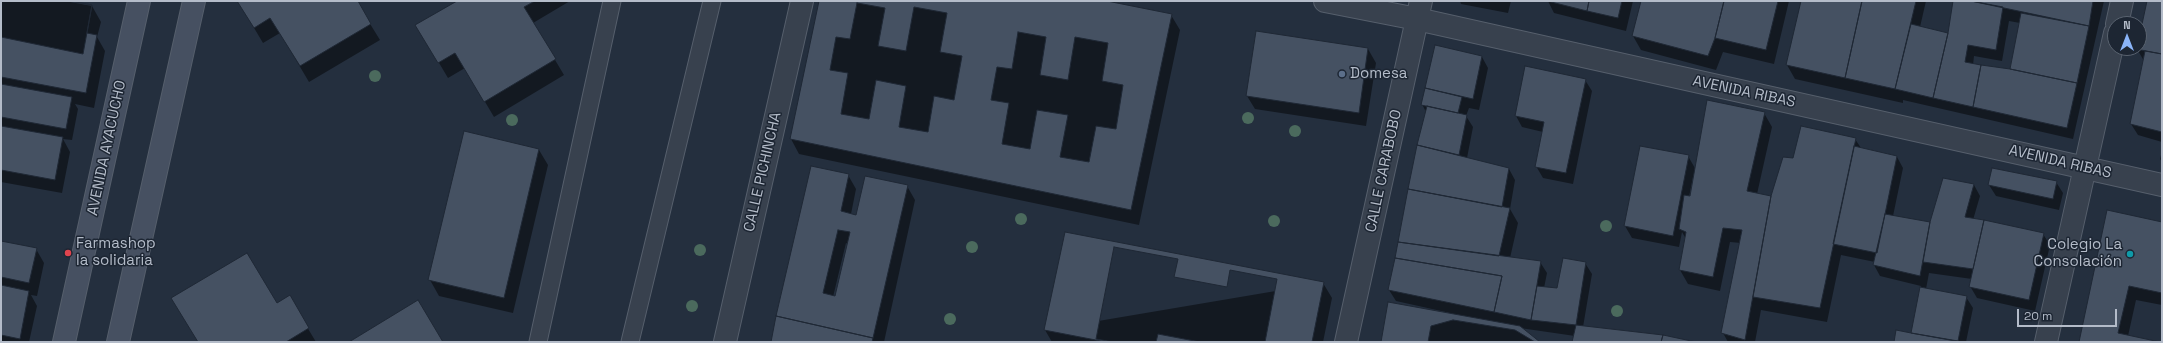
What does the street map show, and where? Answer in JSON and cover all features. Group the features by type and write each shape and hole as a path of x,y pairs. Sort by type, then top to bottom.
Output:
{"street":[{"name":"AVENIDA AYACUCHO","path":"64,342 139,1"},
{"path":"118,342 194,1"},
{"name":"CALLE PICHINCHA","path":"725,342 802,1"},
{"name":"AVENIDA RIBAS","path":"1325,1 1419,10 2162,185"},
{"path":"2119,16 2122,1"},
{"name":"CALLE CARABOBO","path":"1346,342 1419,10"},
{"path":"2046,342 2110,56"}],"lane":[{"path":"538,342 612,1"},
{"path":"630,342 712,1"}],"building":[{"path":"1,1 70,1 92,5 83,54 1,37"},
{"path":"1,1 70,1 92,5 87,33 97,35 86,93 1,77"},
{"path":"237,1 358,1 371,24 300,66 270,18 254,28"},
{"path":"457,1 535,1 524,7 556,59 484,102 455,53 438,63 415,25"},
{"path":"819,1 1107,1 1172,14 1131,210 790,139"},
{"path":"1547,1 1589,1 1587,11"},
{"path":"1589,1 1622,1 1618,18 1587,11"},
{"path":"1641,1 1724,1 1715,38 1708,56 1632,36"},
{"path":"1724,1 1778,1 1766,50 1715,38"},
{"path":"1801,1 1862,1 1845,78 1786,65"},
{"path":"1862,1 1916,1 1895,89 1845,78"},
{"path":"1953,1 1971,1 2003,7 1996,50 1968,45 1965,62 1981,65 1973,107 1933,98 1948,33"},
{"path":"1971,1 2093,1 2089,26"},
{"path":"2147,1 2162,1 2162,54 2147,51 2147,16 2144,16"},
{"path":"857,3 885,8 878,46 906,51 914,7 947,13 940,52 962,56 954,100 934,96 928,132 899,127 906,86 876,80 869,119 841,114 848,73 830,70 836,37 850,39"},
{"path":"2021,13 2089,26 2077,83 2010,69"},
{"path":"1911,24 1948,33 1933,98 1895,89"},
{"path":"1256,31 1368,48 1359,113 1246,96"},
{"path":"1018,32 1046,37 1040,75 1068,80 1075,37 1108,43 1102,81 1123,85 1116,129 1096,126 1089,162 1060,157 1068,115 1037,110 1030,149 1002,144 1009,103 991,100 997,67 1012,69"},
{"path":"1435,45 1482,56 1473,99 1425,88"},
{"path":"2147,51 2162,54 2162,132 2130,124 2144,56 2147,56"},
{"path":"1981,65 2010,69 2077,83 2067,128 1973,107"},
{"path":"1525,66 1586,79 1566,173 1535,167 1544,122 1515,116"},
{"path":"1,84 72,97 66,129 1,117"},
{"path":"1425,88 1462,97 1458,113 1421,105"},
{"path":"1707,100 1765,112 1747,191 1771,196 1745,340 1721,333 1742,230 1723,228 1713,277 1679,270 1686,232 1679,229 1684,195 1690,196"},
{"path":"1427,106 1467,115 1459,155 1417,145"},
{"path":"1,126 63,137 55,180 1,170"},
{"path":"1801,126 1856,138 1820,308 1753,297 1771,196 1783,157 1793,158"},
{"path":"464,131 539,149 504,298 428,280"},
{"path":"1417,145 1509,168 1502,207 1408,189"},
{"path":"1640,146 1689,155 1673,236 1624,226"},
{"path":"1854,146 1897,156 1877,253 1833,244"},
{"path":"811,166 849,174 841,211 856,215 865,176 908,185 873,338 776,316","holes":["838,230 850,232 835,296 823,293"]},
{"path":"1992,168 2057,181 2053,199 1988,185"},
{"path":"1943,178 1974,184 1965,217 1984,220 1973,269 1923,262 1930,222"},
{"path":"1408,189 1510,208 1499,256 1398,242"},
{"name":"Colegio La Consolación","path":"2107,210 2162,222 2162,293 2129,286 2118,333 2160,342 2079,342"},
{"path":"1885,214 1930,222 1920,276 1873,265"},
{"path":"1984,220 2044,233 2029,300 1969,287"},
{"path":"1065,232 1324,282 1312,342 1106,342 1044,330"},
{"path":"1,241 37,248 29,283 1,277"},
{"path":"1398,242 1541,261 1531,320 1494,312 1502,276 1395,258"},
{"path":"1114,247 1178,259 1174,277 1227,287 1230,270 1277,279 1265,342 1200,342 1158,334 1156,342 1113,342 1096,339"},
{"path":"247,253 277,303 290,295 309,328 286,342 198,342 171,298"},
{"path":"1395,258 1502,276 1494,312 1388,290"},
{"path":"1563,258 1586,262 1576,325 1531,320 1537,286 1557,288"},
{"path":"1,285 29,291 20,339 1,335"},
{"path":"1920,287 1967,296 1958,341 1911,333"},
{"path":"418,300 443,342 349,342"},
{"path":"1388,302 1520,326 1540,342 1381,342"},
{"path":"776,316 873,338 872,342 771,342"},
{"path":"1453,320 1515,330 1535,342 1428,342 1431,326"},
{"path":"1576,325 1663,335 1661,342 1572,342"},
{"path":"1896,330 1911,333 1961,342 1894,342"},
{"path":"1663,335 1696,342 1661,342"}],"place":[{"name":"Domesa","path":"1342,74"},
{"name":"Farmashop la solidaria","path":"68,253"},
{"name":"Colegio La Consolación","path":"2130,254"}]}
